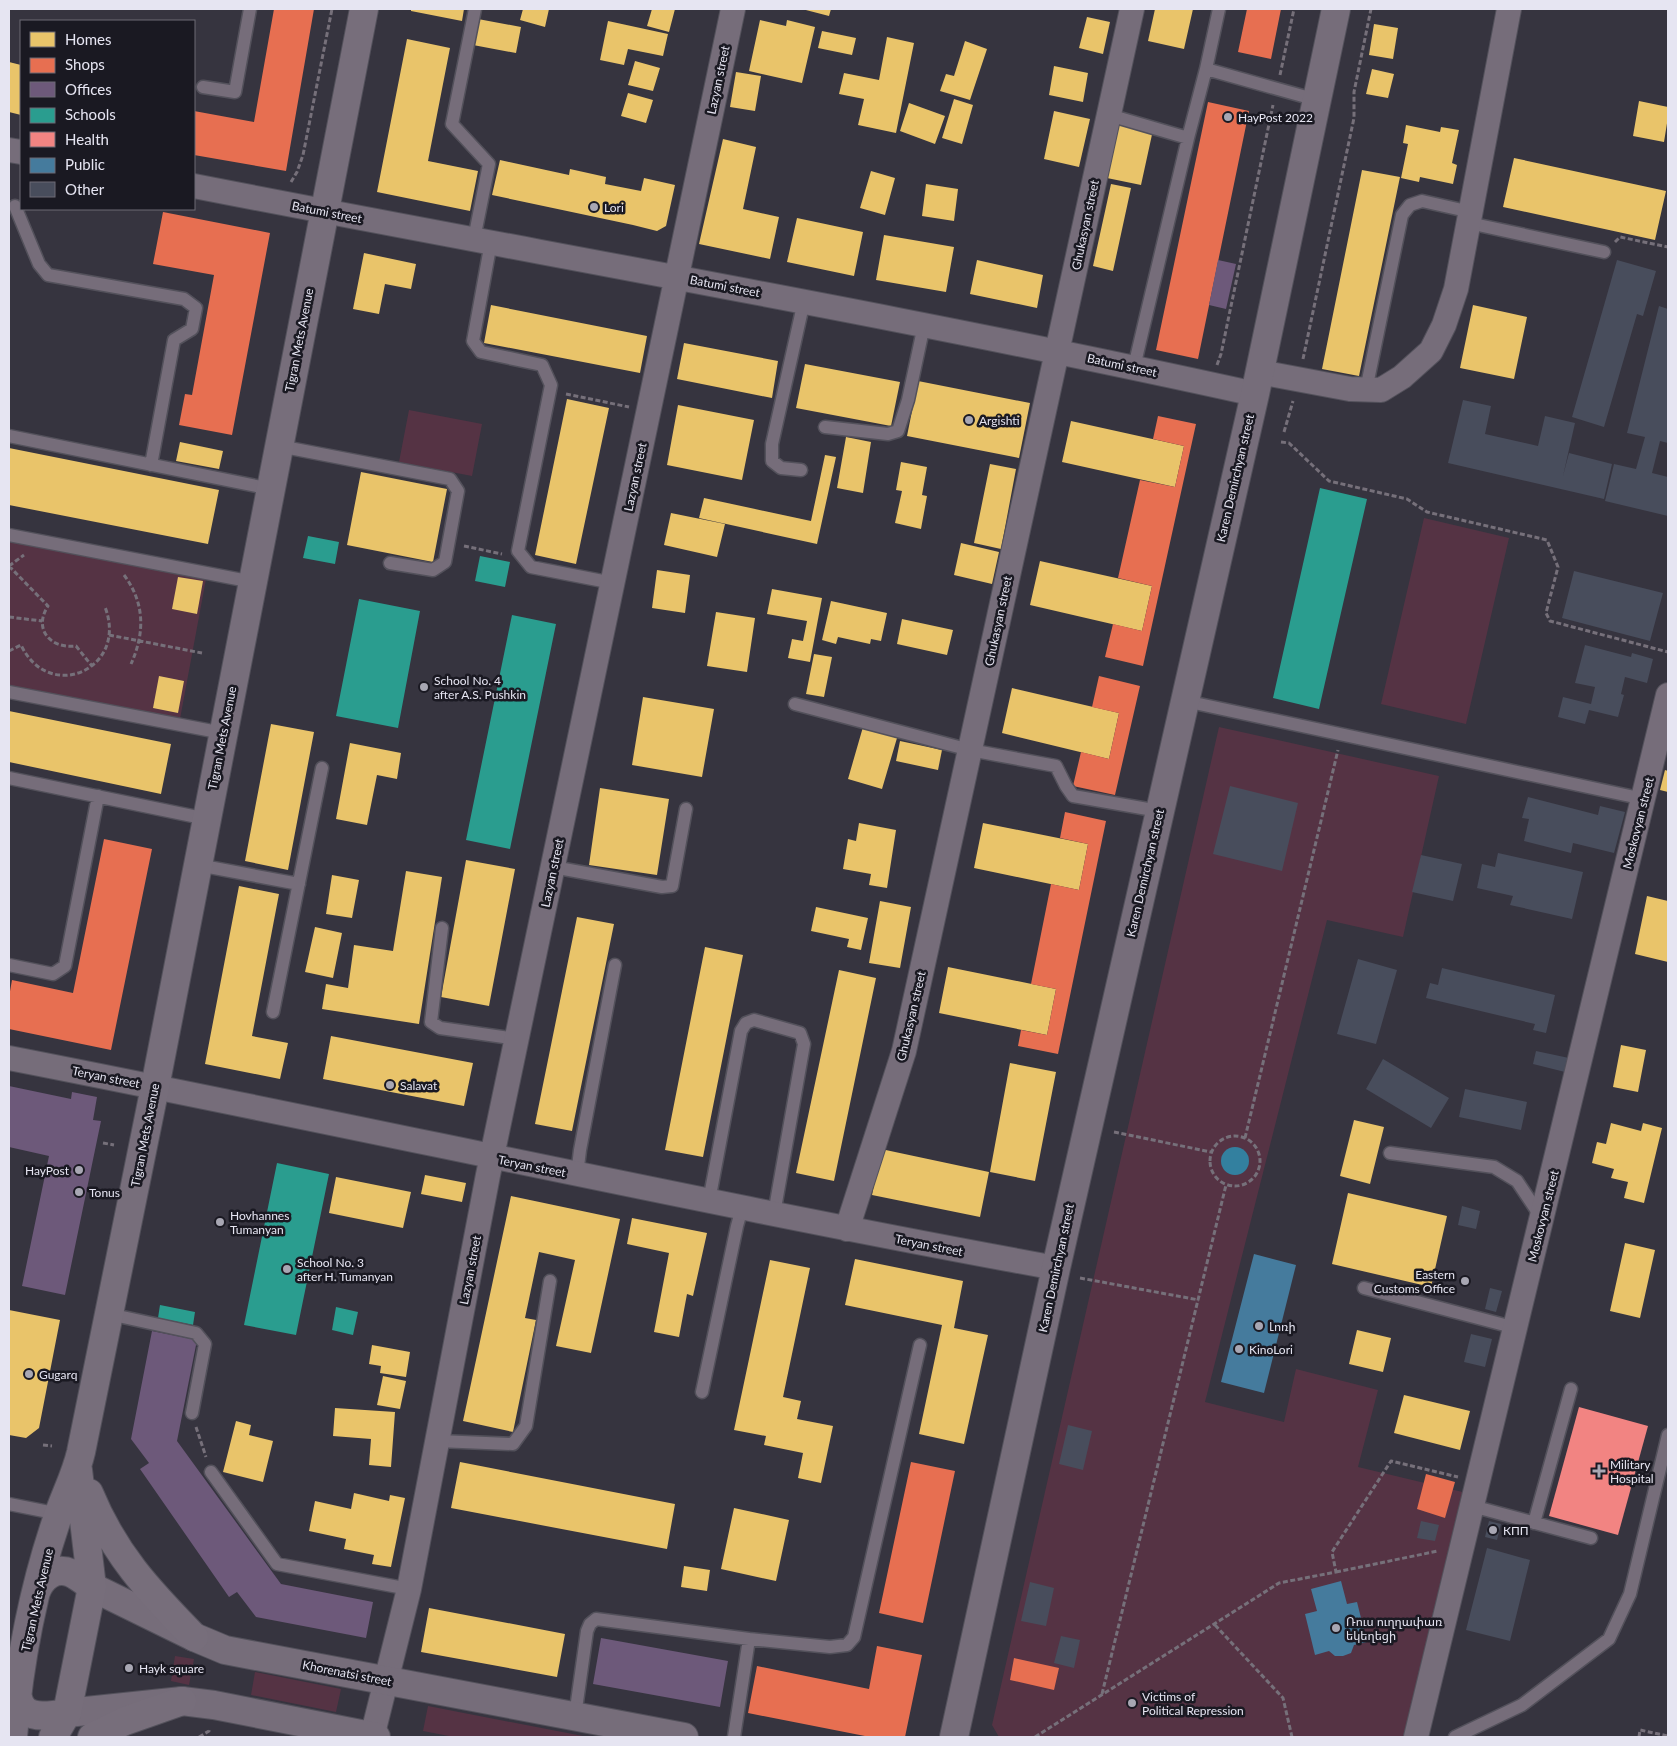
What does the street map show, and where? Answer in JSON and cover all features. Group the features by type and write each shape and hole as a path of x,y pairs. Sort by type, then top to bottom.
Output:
{"main road":[{"name":"Tigran Mets Avenue","path":"13,1737 17,1687 36,1594 59,1514 78,1466 109,1314 155,1087 364,9"},
{"name":"Tigran Mets Avenue","path":"53,1737 67,1714 92,1587 78,1466"},
{"path":"78,1466 100,1520 121,1555 150,1592 194,1637"},
{"name":"Khorenatsi street","path":"36,1594 42,1580 54,1572 63,1571 71,1573 92,1587"},
{"path":"17,1687 20,1703 31,1714 45,1717 67,1714"},
{"path":"92,1737 125,1721 182,1701"}],"street":[{"name":"Lazyan street","path":"374,1737 410,1589 492,1158 733,9"},
{"name":"Ghukasyan street","path":"847,1229 904,1051 1132,9"},
{"name":"Karen Demirchyan street","path":"954,1737 1056,1268 1257,383 1336,9"},
{"name":"Batumi street","path":"195,186 677,277 1134,367 1257,383 1299,379 1350,389 1381,390 1402,377 1431,351 1444,326 1456,289 1509,9"},
{"name":"Moskovyan street","path":"1418,1734 1668,695"},
{"name":"Teryan street","path":"9,1058 492,1158 847,1229 1056,1268"},
{"name":"Khorenatsi street","path":"92,1587 194,1637 225,1650 684,1737"},
{"path":"67,1714 182,1701 214,1705 374,1737"}],"lane":[{"path":"203,87 235,92 250,9"},
{"path":"475,9 452,124 489,164 473,341 481,352 542,365 551,385 518,550 531,567 612,583"},
{"path":"1134,367 1220,9"},
{"path":"1206,69 1316,100"},
{"path":"1108,115 1188,138"},
{"path":"1366,390 1402,215 1410,205 1422,201 1470,217 1604,252"},
{"path":"15,206 39,264 48,274 184,299 196,308 192,329 174,340 151,465"},
{"path":"801,470 782,468 772,461 772,444 804,302"},
{"path":"825,427 888,434 898,431 908,400 924,325"},
{"path":"9,436 271,489"},
{"path":"279,446 450,479 458,491 445,562 433,570 390,563"},
{"path":"9,535 253,582"},
{"path":"9,692 223,733"},
{"path":"1185,701 1644,799"},
{"path":"795,704 970,750 1056,766 1073,796 1160,811"},
{"path":"273,1012 322,768"},
{"path":"9,778 207,819"},
{"path":"9,965 52,974 65,966 98,796"},
{"path":"553,867 662,888 672,886 686,809"},
{"path":"198,865 299,884"},
{"path":"442,928 431,1022 440,1028 517,1039"},
{"path":"577,1175 615,965"},
{"path":"709,1201 741,1031 746,1023 754,1020 800,1033 804,1044 774,1214"},
{"path":"1390,1153 1494,1167 1517,1181 1542,1219"},
{"path":"702,1392 742,1208"},
{"path":"438,1440 513,1444 526,1426 550,1281"},
{"path":"1364,1288 1516,1328"},
{"path":"109,1314 196,1333 201,1338 205,1344 192,1412"},
{"path":"575,1716 588,1631 590,1624 596,1619 749,1639 830,1647 847,1645 854,1637 920,1345"},
{"path":"1534,1523 1571,1389"},
{"path":"1455,1737 1522,1705 1609,1639 1630,1594 1668,1435"},
{"path":"211,1472 277,1564 410,1589"},
{"path":"9,1504 59,1514"},
{"path":"1472,1506 1591,1538"},
{"path":"734,1737 749,1639"}],"path":[{"path":"290,183 297,172 303,155 332,9"},
{"path":"1217,366 1294,9"},
{"path":"1284,432 1299,379 1354,118 1354,92 1371,9"},
{"path":"1604,252 1620,237 1668,247"},
{"path":"550,391 649,411"},
{"path":"1281,442 1289,443 1329,481 1407,499 1427,512 1547,540 1558,567 1546,613 1550,621 1668,652"},
{"path":"449,542 508,555"},
{"path":"89,550 105,558 118,568 135,592 140,611 142,631 138,648 131,664"},
{"path":"9,566 48,606 42,621 44,632 49,640 57,645 66,647 76,646 92,666"},
{"path":"9,651 21,645 32,662 40,669 54,674 73,675 84,671 92,666 102,655 108,644 109,619 105,607"},
{"path":"9,617 42,621"},
{"path":"109,635 202,652"},
{"path":"1245,1138 1341,734"},
{"path":"1114,1132 1211,1152"},
{"path":"1229,1136 1245,1138 1257,1149 1259,1166 1256,1174 1243,1185 1226,1185 1214,1175 1210,1167 1211,1152 1216,1144 1229,1136"},
{"path":"104,1143 114,1145"},
{"path":"1102,1695 1226,1185"},
{"path":"1080,1278 1198,1300"},
{"path":"192,1412 211,1472"},
{"path":"43,1445 52,1446"},
{"path":"1336,1572 1332,1552 1391,1461 1478,1482"},
{"path":"1035,1737 1279,1583 1463,1546"},
{"path":"1214,1625 1283,1698 1292,1737"},
{"path":"199,1737 209,1731 211,1722"},
{"path":"1639,1737 1640,1730 1668,1736"}],"shaded area":[{"path":"409,410 482,424 472,476 399,462"},
{"path":"1424,518 1509,538 1466,724 1381,704"},
{"path":"9,541 206,579 180,719 9,686"},
{"path":"1219,727 1439,776 1403,937 1327,920 1205,1402 1284,1422 1296,1369 1378,1390 1358,1467 1475,1495 1416,1737 999,1737 992,1725"},
{"path":"175,1656 194,1659 189,1685 171,1681"},
{"path":"255,1672 341,1689 336,1712 251,1695"},
{"path":"428,1706 588,1737 454,1737 423,1731"}],"water":[{"path":"1235,1147 1245,1151 1249,1161 1245,1171 1235,1175 1225,1171 1221,1161 1225,1151"}],"building: Homes":[{"path":"411,9 464,9 462,21 411,11"},
{"path":"523,9 549,9 545,27 520,20"},
{"path":"652,9 675,9 669,32 647,26"},
{"path":"802,9 831,9 829,16"},
{"path":"1155,9 1193,9 1184,49 1148,41"},
{"path":"1087,17 1110,22 1103,54 1079,48"},
{"path":"478,19 521,27 516,53 473,45"},
{"path":"760,20 786,26 787,20 815,27 802,83 749,71"},
{"path":"608,21 668,34 663,56 628,49 624,65 600,60"},
{"path":"1374,24 1398,28 1393,59 1369,55"},
{"path":"822,31 856,38 852,55 818,48"},
{"path":"887,37 914,43 896,133 858,125 864,99 839,94 844,73 879,80"},
{"path":"407,39 450,48 428,161 478,171 470,211 377,192"},
{"path":"965,41 987,49 970,100 940,91 946,74 954,76"},
{"path":"635,61 660,68 653,91 628,85"},
{"path":"9,62 20,65 20,115 9,112"},
{"path":"1054,66 1088,73 1083,102 1049,95"},
{"path":"1372,69 1394,74 1388,98 1366,94"},
{"path":"736,72 761,76 755,111 730,107"},
{"path":"628,93 653,100 646,123 621,116"},
{"path":"954,99 973,105 962,144 942,138"},
{"path":"1639,101 1668,107 1664,142 1633,136"},
{"path":"909,103 945,116 935,144 900,131"},
{"path":"1054,111 1090,119 1079,167 1044,159"},
{"path":"1119,123 1153,130 1141,185 1107,178"},
{"path":"1406,125 1440,132 1441,127 1459,130 1452,163 1457,165 1453,184 1420,177 1419,182 1401,178 1408,144 1403,143"},
{"path":"723,139 756,147 743,209 779,217 770,259 699,244"},
{"path":"1514,158 1666,191 1655,240 1503,207"},
{"path":"500,160 569,175 570,169 606,177 605,184 641,191 644,178 675,185 666,226 657,231 492,195"},
{"path":"1362,170 1400,177 1359,376 1322,369"},
{"path":"871,171 895,178 885,215 860,208"},
{"path":"926,184 958,189 954,221 922,216"},
{"path":"1111,184 1131,188 1113,271 1093,266"},
{"path":"797,218 863,232 854,276 787,262"},
{"path":"884,235 954,247 946,292 876,280"},
{"path":"364,253 416,264 411,289 385,284 379,314 353,309"},
{"path":"977,260 1043,275 1037,308 970,294"},
{"path":"491,305 647,336 640,373 484,343"},
{"path":"1473,305 1527,317 1514,379 1460,368"},
{"path":"684,343 778,361 772,398 677,379"},
{"path":"805,364 900,382 891,426 796,408"},
{"name":"Argishti","path":"918,381 1030,403 1019,458 907,436"},
{"path":"567,399 609,408 576,564 535,555"},
{"path":"678,405 754,420 742,480 667,465"},
{"path":"1071,421 1184,446 1175,487 1062,462"},
{"path":"846,437 871,442 863,493 837,488"},
{"path":"180,442 223,451 219,469 176,461"},
{"path":"9,448 219,490 208,544 9,505"},
{"path":"825,455 836,457 817,544 699,518 704,498 811,521"},
{"path":"901,462 927,467 922,495 927,496 921,529 895,523 902,491 896,490"},
{"path":"990,464 1016,469 1001,549 974,543"},
{"path":"361,472 447,489 433,562 347,545"},
{"path":"671,513 725,524 717,557 664,545"},
{"path":"961,543 999,552 992,584 954,575"},
{"path":"1040,561 1152,586 1142,631 1030,605"},
{"path":"657,570 690,575 685,613 652,608"},
{"path":"178,577 203,581 197,614 172,609"},
{"path":"772,589 822,598 810,662 788,658 792,639 803,641 807,621 767,614"},
{"path":"831,601 887,613 881,641 871,639 870,644 838,637 836,644 822,640"},
{"path":"716,612 755,618 747,672 707,666"},
{"path":"902,619 953,630 947,655 897,644"},
{"path":"814,654 832,657 824,697 806,694"},
{"path":"159,676 184,681 178,713 153,708"},
{"path":"1012,688 1119,713 1109,759 1002,733"},
{"path":"643,697 714,709 702,777 632,765"},
{"path":"9,711 171,744 161,794 9,762"},
{"path":"271,724 314,732 288,870 245,861"},
{"path":"863,727 897,738 882,789 848,779"},
{"path":"900,741 942,750 938,770 896,761"},
{"path":"350,743 401,753 397,779 377,775 367,825 336,819"},
{"path":"1665,770 1668,771 1668,792 1660,790"},
{"path":"600,788 669,799 657,875 589,865"},
{"path":"859,823 896,830 887,888 869,885 871,874 843,869 848,839 856,841"},
{"path":"983,823 1088,844 1079,890 974,868"},
{"path":"466,860 515,869 489,1006 441,997"},
{"path":"406,871 442,877 419,1024 322,1009 326,984 348,988 354,945 393,951"},
{"path":"332,875 359,880 352,918 326,914"},
{"path":"239,886 279,894 252,1036 288,1043 280,1079 205,1064"},
{"path":"1647,896 1668,901 1668,962 1635,954"},
{"path":"880,901 911,907 900,968 869,963"},
{"path":"816,907 868,918 861,950 847,947 849,939 811,931"},
{"path":"577,917 614,924 572,1131 535,1124"},
{"path":"315,927 342,933 333,978 305,972"},
{"path":"705,947 743,955 703,1157 665,1150"},
{"path":"948,967 1056,989 1047,1035 939,1013"},
{"path":"839,970 876,978 834,1181 796,1173"},
{"path":"331,1036 473,1063 464,1106 323,1079"},
{"path":"1621,1045 1646,1050 1638,1092 1613,1087"},
{"path":"1010,1063 1056,1072 1035,1181 990,1172"},
{"path":"1354,1120 1384,1127 1370,1184 1340,1176"},
{"path":"1611,1123 1641,1131 1643,1123 1662,1128 1644,1203 1624,1198 1628,1182 1611,1178 1614,1169 1592,1163 1597,1142 1606,1144"},
{"path":"881,1149 989,1172 980,1217 872,1195"},
{"path":"425,1175 466,1183 462,1202 421,1194"},
{"path":"336,1177 411,1192 403,1228 329,1213"},
{"path":"1348,1193 1447,1216 1431,1287 1332,1264"},
{"path":"511,1196 620,1219 591,1353 556,1346 575,1260 539,1252 525,1318 536,1320 513,1432 463,1421"},
{"path":"632,1218 707,1233 693,1296 687,1294 679,1337 654,1332 669,1253 627,1244"},
{"path":"1625,1243 1655,1250 1640,1318 1610,1311"},
{"path":"855,1259 963,1281 954,1328 988,1335 964,1444 919,1434 942,1325 845,1305"},
{"path":"770,1260 810,1268 783,1397 801,1401 797,1419 833,1426 821,1483 798,1478 803,1453 764,1445 766,1436 734,1430"},
{"name":"Gugarq","path":"9,1310 60,1320 39,1428 26,1438 9,1435"},
{"path":"1357,1330 1391,1338 1383,1372 1349,1364"},
{"path":"372,1345 410,1352 406,1377 380,1373 381,1366 369,1364"},
{"path":"383,1376 406,1381 400,1409 377,1405"},
{"path":"1404,1395 1470,1411 1460,1450 1394,1433"},
{"path":"335,1408 395,1412 391,1467 369,1465 371,1439 333,1436"},
{"path":"236,1421 251,1425 249,1435 273,1441 263,1482 223,1472"},
{"path":"460,1462 675,1504 667,1549 451,1508"},
{"path":"354,1493 389,1501 390,1495 405,1498 391,1567 372,1564 374,1555 344,1549 346,1539 309,1531 315,1501 351,1509"},
{"path":"734,1508 789,1520 776,1581 721,1569"},
{"path":"684,1566 710,1570 707,1591 681,1587"},
{"path":"429,1608 565,1634 557,1677 421,1652"}],"building: Shops":[{"path":"274,9 314,9 286,171 195,155 195,111 254,122"},
{"path":"1247,9 1281,9 1271,59 1238,52"},
{"path":"1208,102 1249,111 1198,359 1156,350"},
{"path":"163,212 270,233 232,435 179,425 185,394 192,395 214,275 153,264"},
{"path":"1158,416 1196,424 1143,666 1105,657 1113,624 1142,631 1152,586 1118,578 1140,480 1175,487 1184,446 1153,439"},
{"path":"1099,676 1140,686 1115,795 1073,786 1081,752 1109,759 1119,713 1092,707"},
{"path":"1065,812 1106,821 1058,1054 1018,1046 1021,1030 1047,1035 1056,989 1031,984 1051,884 1079,890 1088,844 1060,838"},
{"path":"104,839 152,849 111,1050 9,1029 9,997 12,980 73,993"},
{"path":"911,1462 955,1471 923,1623 879,1613"},
{"path":"1426,1474 1455,1482 1445,1518 1417,1509"},
{"path":"877,1646 922,1655 905,1737 870,1737 748,1713 757,1666 869,1689"},
{"path":"1014,1658 1059,1668 1054,1690 1010,1680"}],"building: Offices":[{"path":"1218,260 1236,264 1226,309 1209,305"},
{"path":"9,1086 71,1099 72,1092 97,1097 93,1120 101,1121 65,1295 22,1286 49,1156 9,1147"},
{"path":"152,1331 197,1340 177,1441 281,1584 373,1602 366,1638 256,1617 237,1592 229,1597 140,1469 149,1463 131,1439"},
{"path":"601,1638 728,1661 720,1707 593,1684"}],"building: Schools":[{"path":"1320,488 1367,499 1319,709 1273,698"},
{"path":"308,536 339,542 335,564 303,558"},
{"path":"480,556 510,562 505,587 475,581"},
{"path":"359,599 420,611 398,728 336,716"},
{"path":"512,615 556,624 510,849 466,840"},
{"path":"277,1163 329,1174 296,1335 244,1325"},
{"path":"160,1305 195,1312 193,1325 158,1318"},
{"path":"336,1307 358,1312 353,1335 332,1330"}],"building: Health":[{"name":"Military Hospital","path":"1579,1407 1648,1426 1618,1535 1549,1516"}],"building: Public":[{"path":"1254,1254 1296,1265 1264,1393 1221,1382"},
{"name":"Ռուս ուղղափառ եկեղեցի","path":"1341,1581 1347,1604 1357,1602 1367,1642 1354,1645 1351,1653 1343,1656 1335,1656 1329,1651 1315,1655 1305,1614 1317,1611 1311,1589"}],"building: Other":[{"path":"1617,260 1656,271 1643,316 1637,314 1604,427 1572,417"},
{"path":"1659,306 1668,309 1668,443 1660,441 1652,473 1668,477 1668,516 1605,501 1614,464 1636,469 1645,437 1627,433"},
{"path":"1463,400 1491,406 1485,434 1538,446 1545,416 1575,423 1563,476 1569,453 1612,464 1604,499 1448,463"},
{"path":"1574,571 1663,593 1650,641 1562,618"},
{"path":"1585,645 1631,657 1632,653 1653,659 1647,683 1625,677 1621,694 1624,695 1618,717 1589,710 1585,724 1558,717 1563,697 1591,704 1595,687 1575,683"},
{"path":"1230,786 1298,803 1282,871 1213,854"},
{"path":"1528,797 1598,815 1600,806 1625,812 1614,853 1573,843 1571,853 1524,841 1529,819 1522,818"},
{"path":"1498,853 1583,872 1572,919 1510,905 1513,896 1477,888 1482,864 1495,867"},
{"path":"1421,855 1462,864 1453,901 1412,892"},
{"path":"1358,959 1397,970 1376,1044 1337,1034"},
{"path":"1442,968 1555,995 1546,1033 1533,1030 1535,1024 1426,998 1430,983 1438,985"},
{"path":"1536,1051 1569,1058 1565,1072 1533,1064"},
{"path":"1383,1059 1449,1098 1431,1128 1366,1089"},
{"path":"1465,1089 1527,1102 1521,1130 1459,1117"},
{"path":"1462,1206 1480,1211 1476,1229 1458,1225"},
{"path":"1490,1288 1502,1291 1496,1312 1485,1309"},
{"path":"1471,1334 1492,1339 1485,1367 1464,1362"},
{"path":"1068,1425 1092,1431 1083,1470 1059,1464"},
{"path":"1421,1521 1439,1525 1435,1541 1417,1538"},
{"name":"КПП","path":"1489,1521 1501,1524 1497,1540 1485,1537"},
{"path":"1487,1548 1530,1560 1510,1641 1466,1630"},
{"path":"1030,1582 1054,1588 1046,1626 1021,1621"},
{"path":"1061,1636 1080,1640 1074,1668 1054,1663"}],"place":[{"name":"HayPost 2022","path":"1228,117"},
{"name":"Lori","path":"594,207"},
{"name":"Argishti","path":"969,420"},
{"name":"School No. 4 after A.S. Pushkin","path":"424,687"},
{"name":"Salavat","path":"390,1085"},
{"name":"HayPost","path":"79,1170"},
{"name":"Tonus","path":"79,1192"},
{"name":"Hovhannes Tumanyan","path":"220,1222"},
{"name":"School No. 3 after H. Tumanyan","path":"287,1269"},
{"name":"Eastern Customs Office","path":"1465,1281"},
{"name":"Լոռի","path":"1259,1326"},
{"name":"KinoLori","path":"1239,1349"},
{"name":"Gugarq","path":"29,1374"},
{"name":"Military Hospital","path":"1599,1471"},
{"name":"КПП","path":"1493,1530"},
{"name":"Ռուս ուղղափառ եկեղեցի","path":"1336,1628"},
{"name":"Hayk square","path":"129,1668"},
{"name":"Victims of Political Repression","path":"1132,1703"}]}
